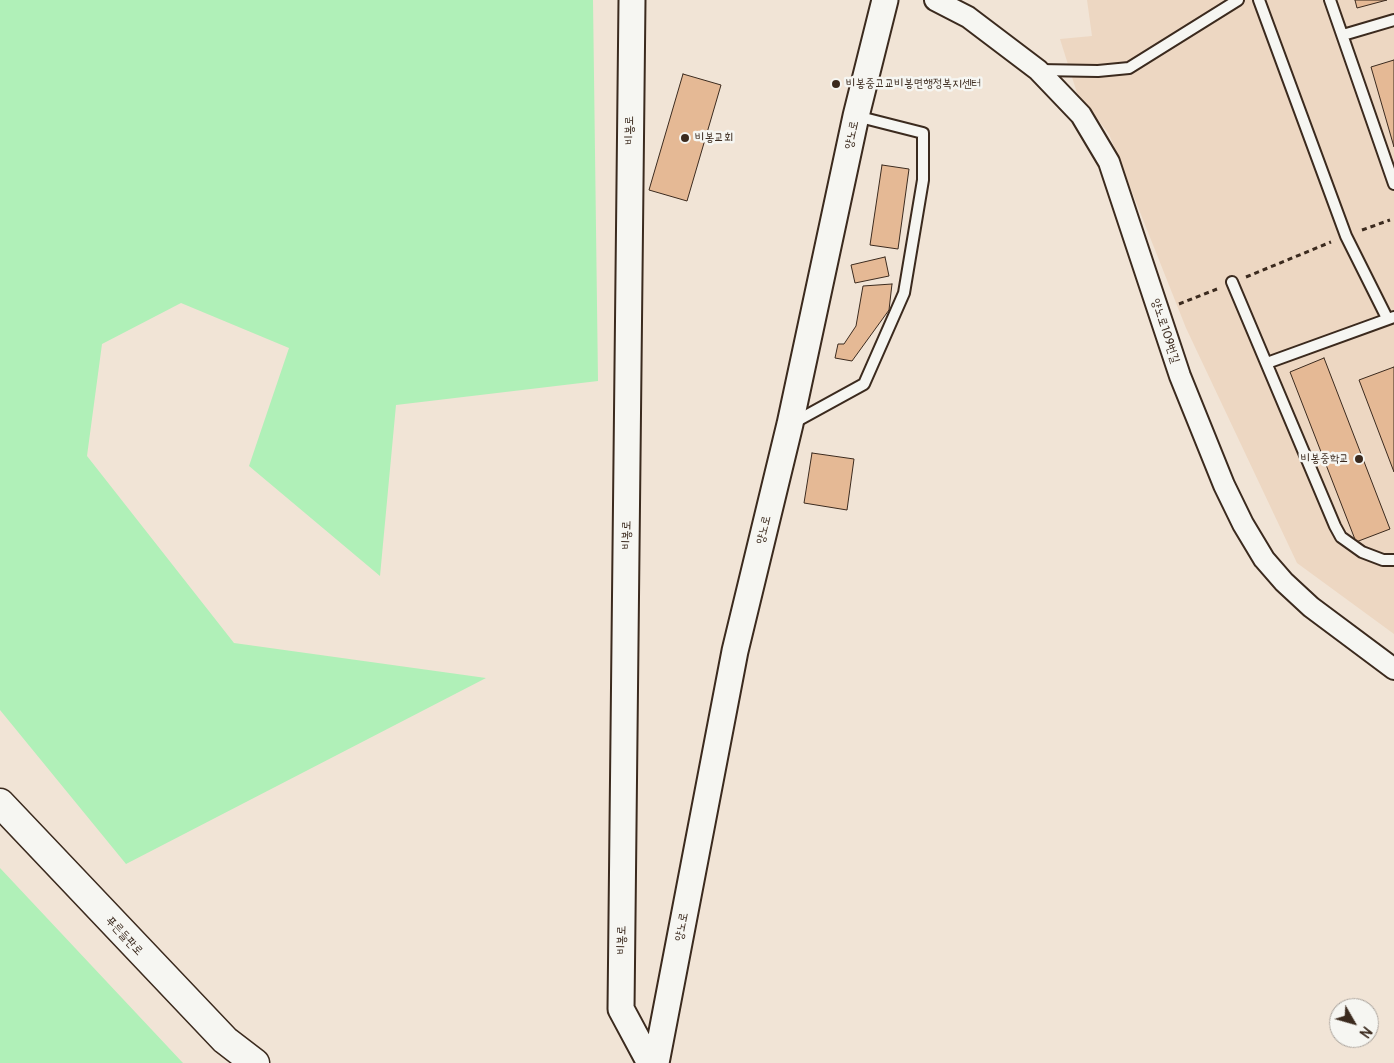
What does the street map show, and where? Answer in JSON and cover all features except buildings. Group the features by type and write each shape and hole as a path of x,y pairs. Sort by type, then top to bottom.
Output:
{"main road":[{"name":"푸른들판로","path":"0,802 225,1040 255,1063"}],"street":[{"name":"비봉로","path":"632,0 621,1009 650,1063"},
{"name":"양노로","path":"656,1063 735,652 790,424 856,116 885,0"},
{"name":"양노로109번길","path":"935,0 968,17 1038,70 1081,115 1109,162 1180,376 1224,485 1264,559 1284,582 1311,607 1394,669"}],"lane":[{"path":"1038,70 1098,71 1129,68 1238,0"},
{"path":"1259,0 1346,236 1390,317 1267,363"},
{"path":"1330,0 1394,184"},
{"path":"1343,35 1394,20"},
{"path":"790,424 864,384 904,293 923,180 923,133 856,116"},
{"path":"1232,282 1341,537 1362,552 1383,560 1394,560"}],"path":[{"path":"1186,301 1301,254"}],"shaded area":[{"path":"1087,0 1394,0 1394,634 1297,563 1186,328 1109,134 1077,93 1060,39 1092,36"}],"green space":[{"path":"0,0 593,0 598,381 396,405 380,576 249,466 289,348 181,303 102,344 87,456 234,643 486,678 126,864 0,710"},
{"path":"0,868 183,1063 0,1063"}],"place":[{"name":"비봉중고교비봉면행정복지센터","path":"836,84"},
{"name":"비봉교회","path":"685,138"},
{"name":"비봉중학교","path":"1359,459"}]}
